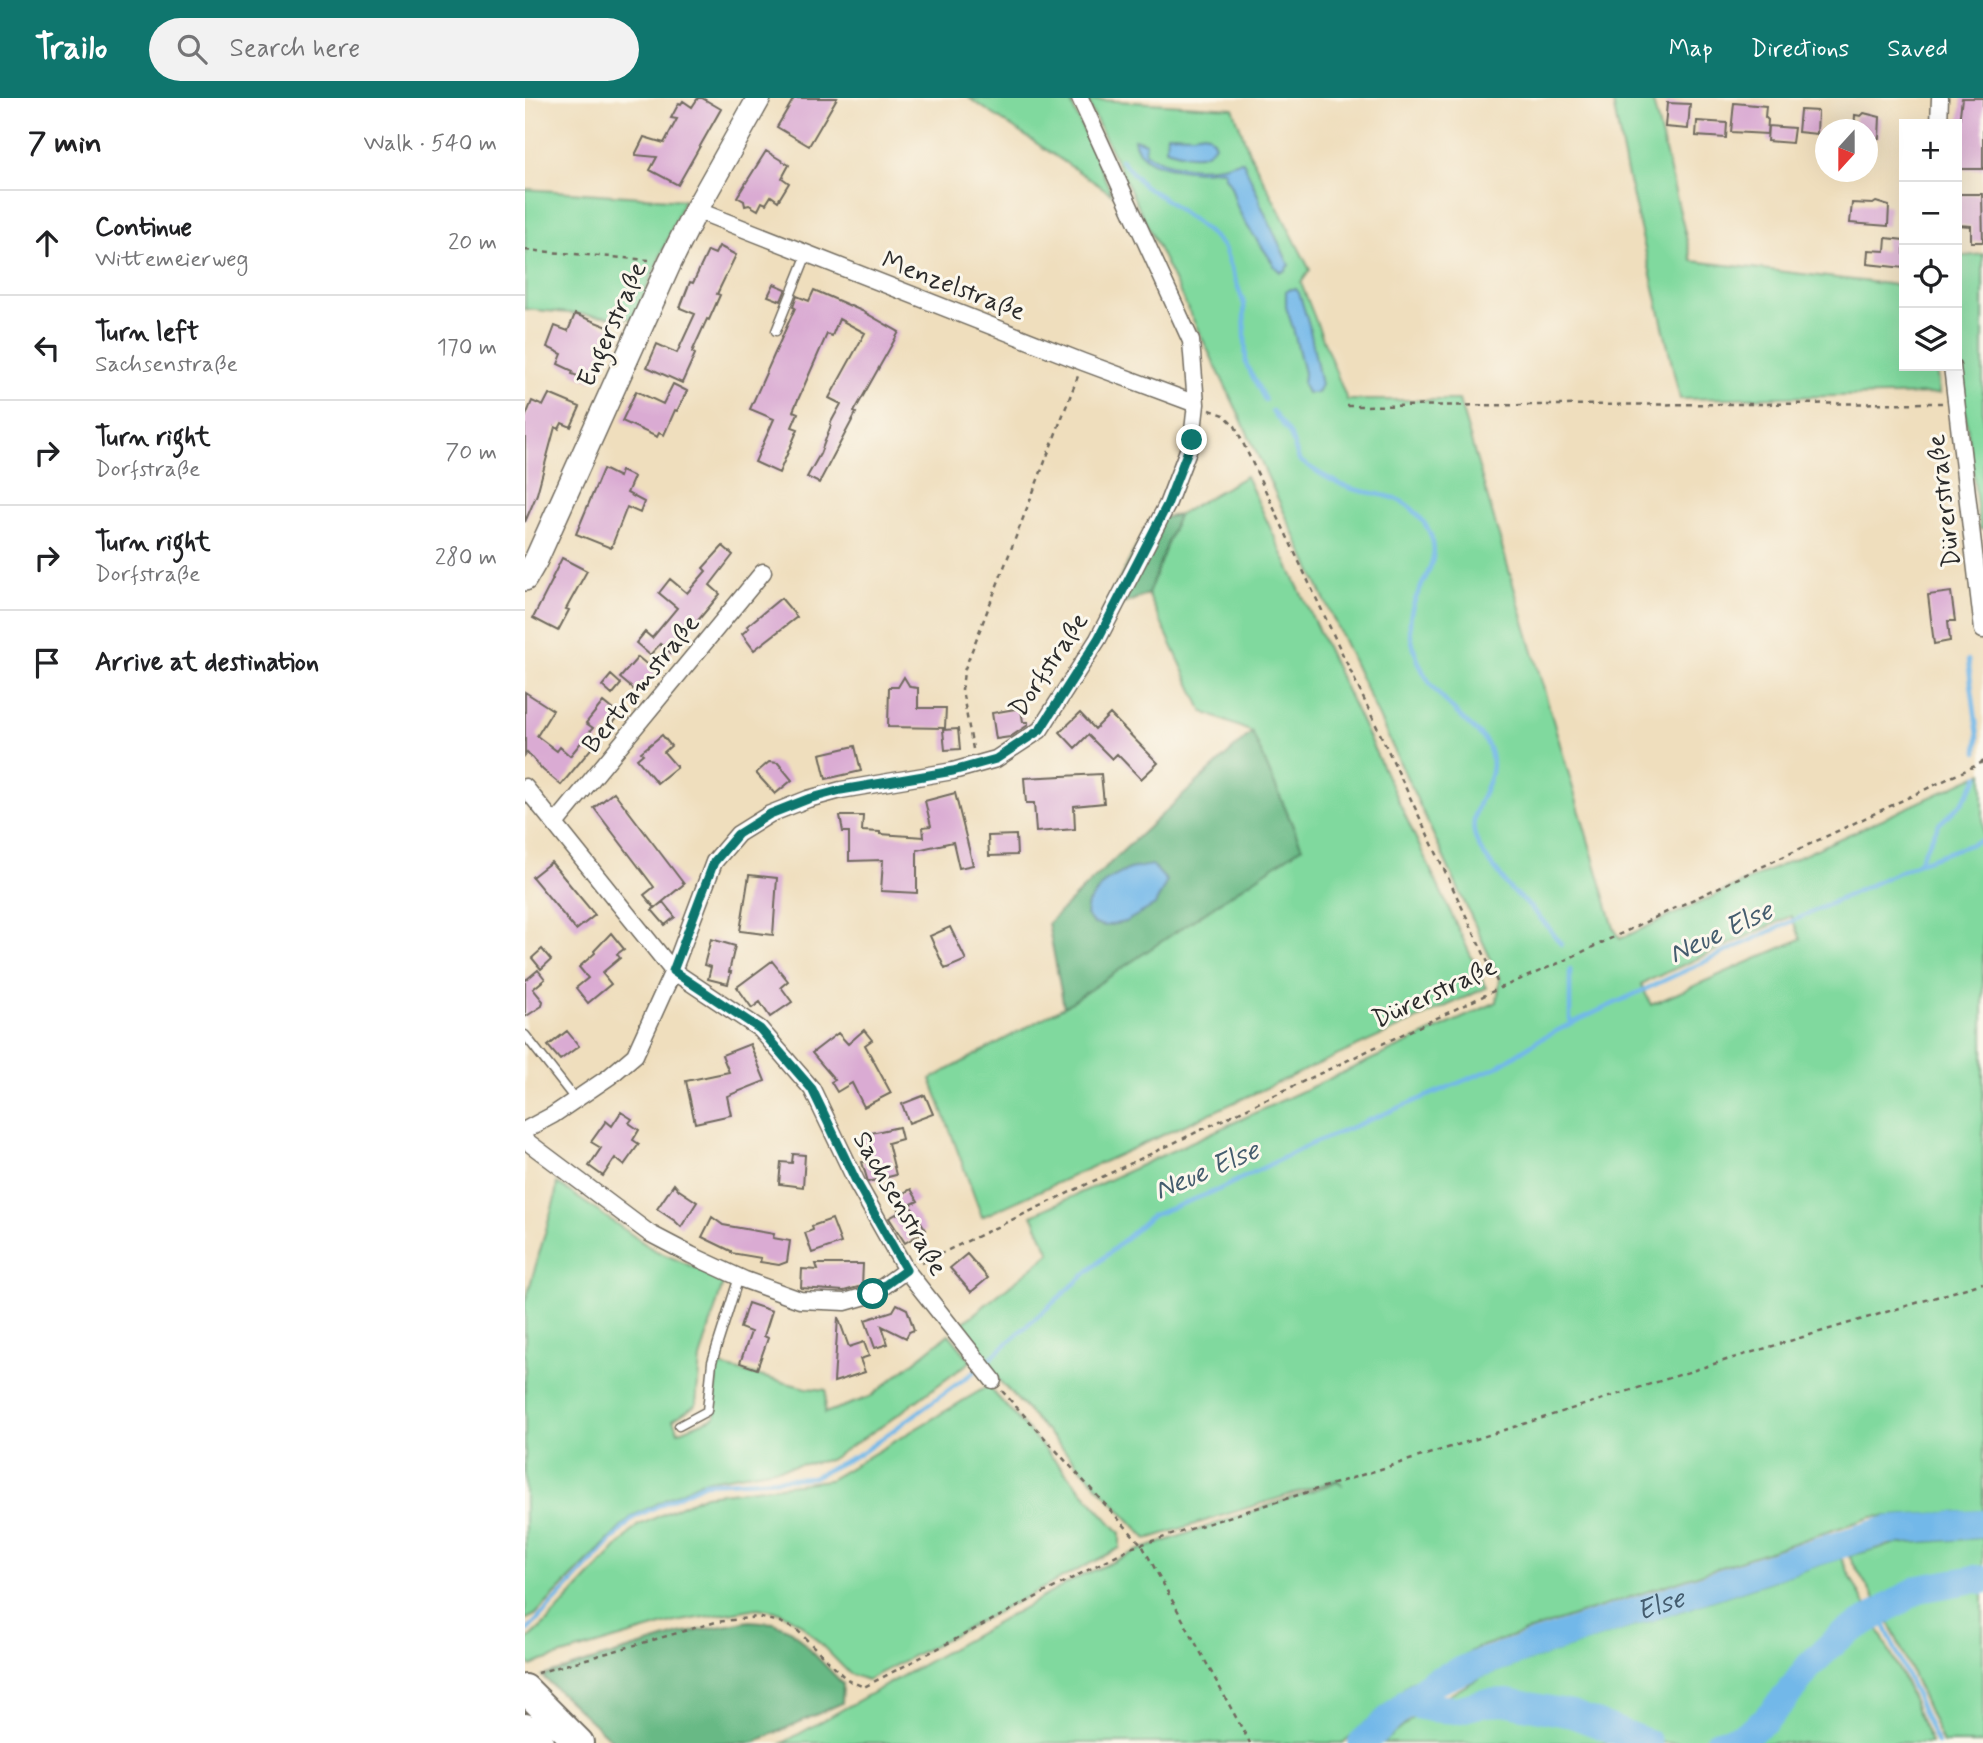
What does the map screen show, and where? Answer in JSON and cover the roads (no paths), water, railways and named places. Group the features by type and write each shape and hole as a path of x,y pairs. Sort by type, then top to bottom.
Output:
{"highway":[{"path":"528,1682 540,1743"},
{"path":"536,1720 579,1743"}],"main road":[{"name":"Engerstraße","path":"525,579 670,262 759,98"}],"street":[{"name":"Dorfstraße","path":"525,1130 609,1077 635,1055 673,971 714,862 738,834 770,814 808,799 841,790 976,766 996,759 1040,730 1098,639 1167,505 1192,440 1196,404 1191,341 1080,98"},
{"path":"1939,119 1940,98"},
{"name":"Menzelstraße","path":"696,210 1196,404"},
{"name":"Dürerstraße","path":"1953,371 1983,630"},
{"name":"Bertramstraße","path":"555,824 763,572"},
{"name":"Sachsenstraße","path":"525,787 673,971 760,1029 812,1089 857,1183 906,1270 993,1380"},
{"path":"525,1140 649,1233 739,1277 800,1300 845,1302 873,1294 906,1270"}],"lane":[{"path":"776,331 807,254"},
{"path":"525,1035 575,1099"},
{"path":"679,1426 707,1411 714,1354 739,1277"}],"water":[{"path":"1204,133 1211,137 1215,145 1205,153 1193,155 1166,149 1167,134"},
{"path":"1134,139 1146,143 1145,152 1171,164 1203,168 1243,161 1289,265 1284,271 1280,272 1275,267 1244,220 1224,170 1201,171 1160,165 1143,156"},
{"path":"1296,289 1299,293 1309,325 1321,385 1317,393 1307,393 1303,384 1304,373 1286,307 1286,292"},
{"path":"1152,865 1167,881 1155,905 1125,922 1105,926 1094,924 1086,915 1088,903 1106,881 1129,869"}],"waterway":[{"path":"1121,160 1144,186 1198,224 1224,248 1244,304 1246,364 1265,400"},
{"path":"1272,411 1290,434 1299,460 1343,485 1402,502 1417,514 1429,532 1434,547 1432,561 1410,618 1415,651 1431,685 1481,736 1492,758 1489,780 1476,811 1475,837 1485,856 1509,888 1533,910 1561,944"},
{"path":"1968,660 1978,736 1977,752"},
{"path":"1918,863 1939,824 1962,803 1979,776"},
{"name":"Neue Else","path":"985,1363 1151,1216 1218,1190 1309,1145 1497,1067 1537,1041 1570,1024 1918,863 1983,840"},
{"path":"1570,969 1570,1024"},
{"name":"Neue Else","path":"525,1633 633,1518 705,1483 813,1477 863,1452 978,1369"},
{"name":"Else","path":"1362,1743 1432,1683 1472,1666 1887,1530 1983,1524"},
{"path":"1718,1743 1742,1737 1765,1720 1809,1666 1838,1638 1919,1589 1975,1579 1983,1580"},
{"path":"1879,1613 1937,1743"},
{"path":"1407,1703 1457,1710 1483,1703 1508,1702 1572,1714 1648,1743"}]}
